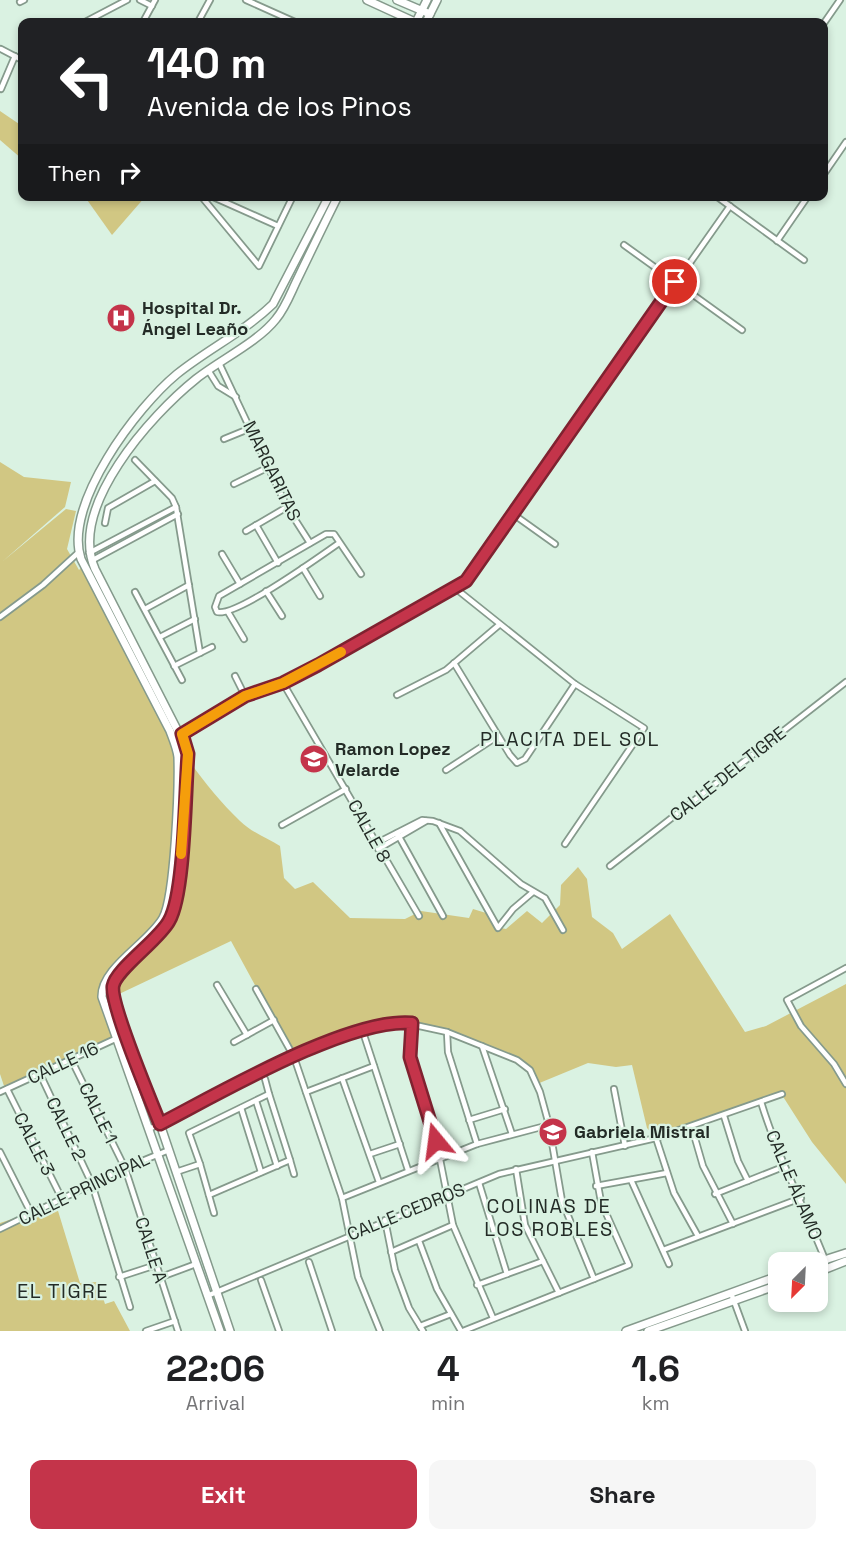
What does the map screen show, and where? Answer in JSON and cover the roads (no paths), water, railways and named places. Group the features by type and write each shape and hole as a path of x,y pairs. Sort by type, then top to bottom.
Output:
{"street":[{"path":"93,18 127,0"},
{"path":"140,0 152,6"},
{"path":"145,18 155,0"},
{"path":"200,18 210,0"},
{"path":"246,0 286,18"},
{"path":"367,0 407,18"},
{"path":"397,0 430,14"},
{"path":"418,18 427,0"},
{"path":"428,18 437,0"},
{"path":"827,18 840,0"},
{"path":"1,49 18,58"},
{"path":"1,89 15,56"},
{"path":"828,168 846,142"},
{"path":"205,201 259,266 290,201"},
{"path":"222,201 278,226"},
{"path":"220,1331 107,1010 102,990 106,980 160,922 166,910 171,884 178,756 170,730 79,552 81,522 88,499 124,433 146,405 178,373 260,317 273,304 326,201"},
{"path":"230,1331 113,992 114,982 165,928 176,901 188,754 182,734 92,561 89,553 89,532 95,513 123,461 153,420 176,396 278,317 336,201"},
{"path":"723,201 804,260"},
{"path":"777,241 805,201"},
{"path":"182,734 245,696 283,683 455,588 476,568 730,206"},
{"path":"624,246 742,330"},
{"name":"MARGARITAS","path":"219,363 287,507 310,543"},
{"name":"MARGARITAS","path":"208,370 218,387 236,397"},
{"path":"224,439 251,428"},
{"path":"135,460 176,507 200,652"},
{"path":"234,484 268,467"},
{"path":"105,523 108,508 155,481"},
{"path":"89,553 176,507"},
{"path":"246,531 287,507"},
{"path":"92,561 178,514"},
{"path":"513,514 555,544"},
{"path":"256,525 278,563"},
{"path":"339,543 266,591 228,612 217,612 216,600 326,534 334,534 361,574"},
{"path":"110,542 114,549"},
{"path":"0,617 44,585 79,552"},
{"path":"222,554 240,584"},
{"path":"303,568 320,596"},
{"path":"145,609 189,585"},
{"path":"455,588 575,684 644,728 565,844"},
{"path":"266,591 282,616"},
{"path":"135,592 182,680"},
{"path":"228,612 244,639"},
{"path":"159,638 195,619"},
{"path":"397,695 454,663 499,625"},
{"path":"174,666 212,647"},
{"path":"454,663 517,763 525,759 575,684"},
{"path":"236,676 245,696"},
{"name":"CALLE DEL TIGRE","path":"610,866 846,682"},
{"name":"CALLE 8","path":"283,683 419,916"},
{"path":"446,770 498,736"},
{"path":"282,825 346,789"},
{"path":"377,847 422,820 439,823 460,831 533,892 545,898 563,930"},
{"path":"439,823 498,928 513,909 533,892"},
{"path":"398,835 443,916"},
{"path":"846,968 787,1000 801,1026 834,1064 846,1084"},
{"path":"217,985 247,1035"},
{"path":"256,989 294,1057 342,1198 358,1277 381,1331"},
{"path":"107,1010 115,1011 117,1005"},
{"path":"234,1042 274,1020"},
{"path":"149,1128 294,1057 362,1029 386,1023 412,1023 447,1032 517,1060 530,1070 540,1092 549,1125 563,1206 594,1279"},
{"path":"412,1023 410,1057 433,1124 445,1196 453,1225 493,1318"},
{"path":"362,1029 408,1170"},
{"path":"447,1032 448,1052 477,1144"},
{"name":"CALLE 16","path":"0,1092 126,1034"},
{"path":"482,1046 512,1134"},
{"name":"CALLE 1","path":"70,1059 125,1168"},
{"path":"306,1092 374,1066"},
{"name":"CALLE 2","path":"40,1074 92,1184 130,1307"},
{"path":"342,1078 379,1182"},
{"path":"265,1079 294,1174"},
{"name":"CALLE 3","path":"7,1089 62,1199"},
{"path":"614,1089 625,1146"},
{"path":"214,1213 189,1133 269,1094"},
{"name":"CALLE CEDROS","path":"207,1296 385,1220 516,1168 625,1146 692,1128 782,1094"},
{"path":"256,1101 277,1166"},
{"name":"CALLE ÁLAMO","path":"761,1102 783,1167 801,1198 822,1252"},
{"path":"241,1108 261,1172"},
{"path":"469,1120 505,1109"},
{"path":"724,1116 738,1161 748,1181"},
{"path":"342,1198 440,1157 477,1144 549,1125"},
{"path":"692,1128 702,1166 733,1224"},
{"path":"656,1138 674,1194 698,1236"},
{"path":"370,1154 400,1144"},
{"name":"CALLE PRINCIPAL","path":"0,1229 125,1168 169,1150"},
{"path":"0,1152 32,1215"},
{"path":"419,1241 437,1289 462,1331 630,1264 606,1218 596,1186 592,1152"},
{"path":"209,1195 290,1160"},
{"path":"176,1172 200,1164"},
{"path":"715,1194 783,1167"},
{"name":"CALLE A","path":"125,1168 178,1331"},
{"path":"516,1168 525,1225 559,1293"},
{"path":"596,1186 667,1173"},
{"path":"631,1180 669,1264"},
{"path":"479,1183 507,1274"},
{"path":"663,1250 801,1198"},
{"path":"385,1220 391,1252 409,1308 421,1329 451,1314"},
{"path":"391,1252 453,1225"},
{"path":"828,1259 846,1253"},
{"path":"477,1285 543,1261"},
{"path":"828,1268 846,1261"},
{"path":"309,1262 332,1331"},
{"path":"161,1277 196,1264"},
{"path":"119,1277 156,1265"},
{"path":"261,1280 279,1331"},
{"path":"626,1331 685,1314 768,1281"},
{"path":"732,1297 768,1288"},
{"path":"732,1297 745,1331"},
{"path":"648,1331 685,1314"},
{"path":"146,1331 175,1321"}],"place":[{"name":"Hospital Dr. Ángel Leaño","path":"121,318"},
{"name":"Ramon Lopez Velarde","path":"314,759"},
{"name":"Gabriela Mistral","path":"553,1132"}],"district":[{"name":"PLACITA DEL SOL","path":"570,739"},
{"name":"COLINAS DE LOS ROBLES","path":"549,1218"},
{"name":"EL TIGRE","path":"63,1291"}]}
